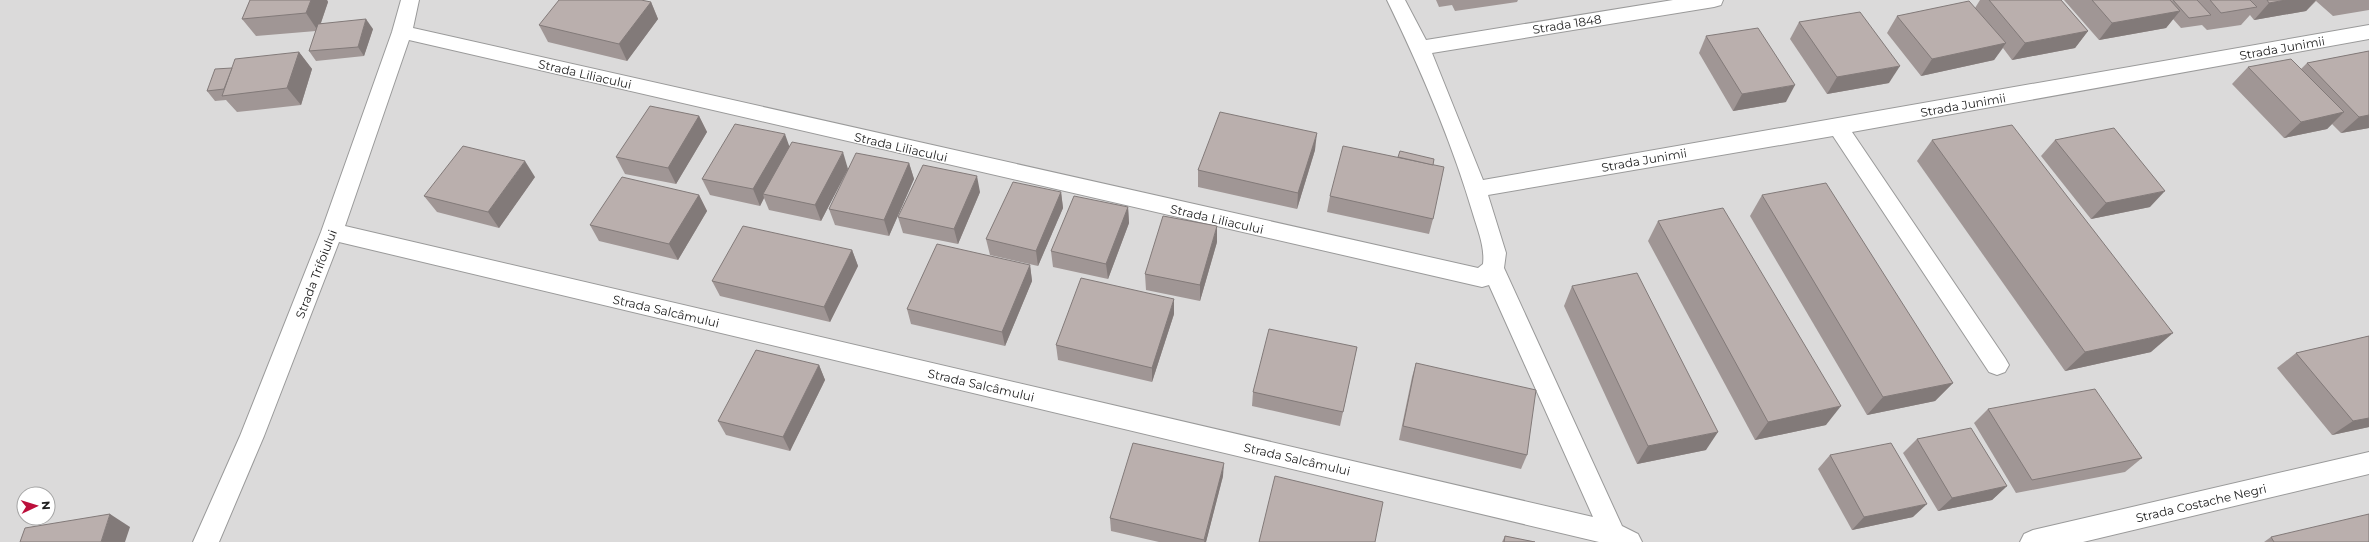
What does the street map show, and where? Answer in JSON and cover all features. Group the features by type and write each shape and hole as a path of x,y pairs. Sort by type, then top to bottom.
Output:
{"street":[{"name":"Strada Trifoiului","path":"206,542 252,436 332,232 402,32 410,0"},
{"path":"1396,0 1420,48 1476,189 1495,253 1493,268 1621,538"},
{"name":"Strada 1848","path":"1420,48 1714,0"},
{"name":"Strada Liliacului","path":"402,32 1400,261 1482,278 1493,268"},
{"name":"Strada Junimii","path":"1476,189 1838,127 2369,32"},
{"path":"1838,127 1997,365"},
{"name":"Strada Salcâmului","path":"332,232 1621,538"},
{"name":"Strada Costache Negri","path":"2033,542 2369,463"}],"shaded area":[{"path":"0,0 2369,0 2369,542 0,542"}],"building":[{"path":"250,0 311,0 306,13 242,19"},
{"path":"559,0 641,0 651,2 619,44 539,25"},
{"path":"1989,0 2061,0 2088,31 2025,43"},
{"path":"2092,0 2170,0 2180,11 2112,23"},
{"path":"2173,0 2197,0 2211,15 2189,18"},
{"path":"2210,0 2250,0 2257,7 2221,13"},
{"path":"2267,0 2286,0 2269,3"},
{"path":"1969,1 2006,43 1932,59 1897,16"},
{"path":"1860,12 1900,66 1837,77 1799,22"},
{"path":"366,19 358,47 309,51 318,24"},
{"path":"1758,28 1795,85 1742,94 1706,36"},
{"path":"2369,51 2369,115 2359,117 2307,63"},
{"path":"299,52 287,88 222,96 235,59"},
{"path":"2291,59 2344,112 2301,122 2248,67"},
{"path":"232,68 224,89 207,91 215,69"},
{"path":"650,106 699,116 668,168 616,157"},
{"path":"1220,112 1317,133 1298,193 1198,170"},
{"path":"735,124 785,134 753,189 702,179"},
{"path":"2012,125 2173,333 2085,352 1932,140"},
{"path":"2114,128 2165,191 2106,203 2055,140"},
{"path":"792,142 843,152 815,205 763,194"},
{"path":"463,146 525,161 488,212 424,196"},
{"path":"1343,146 1444,167 1433,219 1330,196"},
{"path":"1400,151 1434,159 1433,165 1398,157"},
{"path":"856,153 909,163 884,220 829,209"},
{"path":"923,165 977,176 954,229 898,217"},
{"path":"622,177 699,195 669,244 590,225"},
{"path":"1013,182 1061,192 1036,251 986,239"},
{"path":"1826,183 1953,383 1883,397 1762,195"},
{"path":"1074,196 1128,207 1106,264 1051,251"},
{"path":"1723,208 1841,406 1768,422 1658,221"},
{"path":"1163,216 1217,226 1200,285 1145,274"},
{"path":"743,226 852,250 824,307 712,281"},
{"path":"937,244 1030,265 1002,332 907,309"},
{"path":"1637,273 1718,432 1648,446 1572,286"},
{"path":"1081,278 1174,299 1152,368 1056,345"},
{"path":"1269,329 1357,347 1343,412 1253,392"},
{"path":"2369,336 2369,418 2353,421 2296,353"},
{"path":"756,350 819,365 783,437 718,421"},
{"path":"1416,363 1536,390 1527,455 1403,426"},
{"path":"2095,389 2142,458 2032,480 1988,409"},
{"path":"1971,428 2007,486 1952,498 1917,439"},
{"path":"1133,443 1224,463 1204,540 1110,518"},
{"path":"1891,443 1927,504 1864,517 1830,455"},
{"path":"1275,476 1383,502 1375,542 1259,542"},
{"path":"110,514 101,542 20,542 25,528 37,526 56,526 56,523"},
{"path":"2369,514 2369,542 2274,542 2271,537"},
{"path":"1505,536 1535,542 1504,542"}]}
